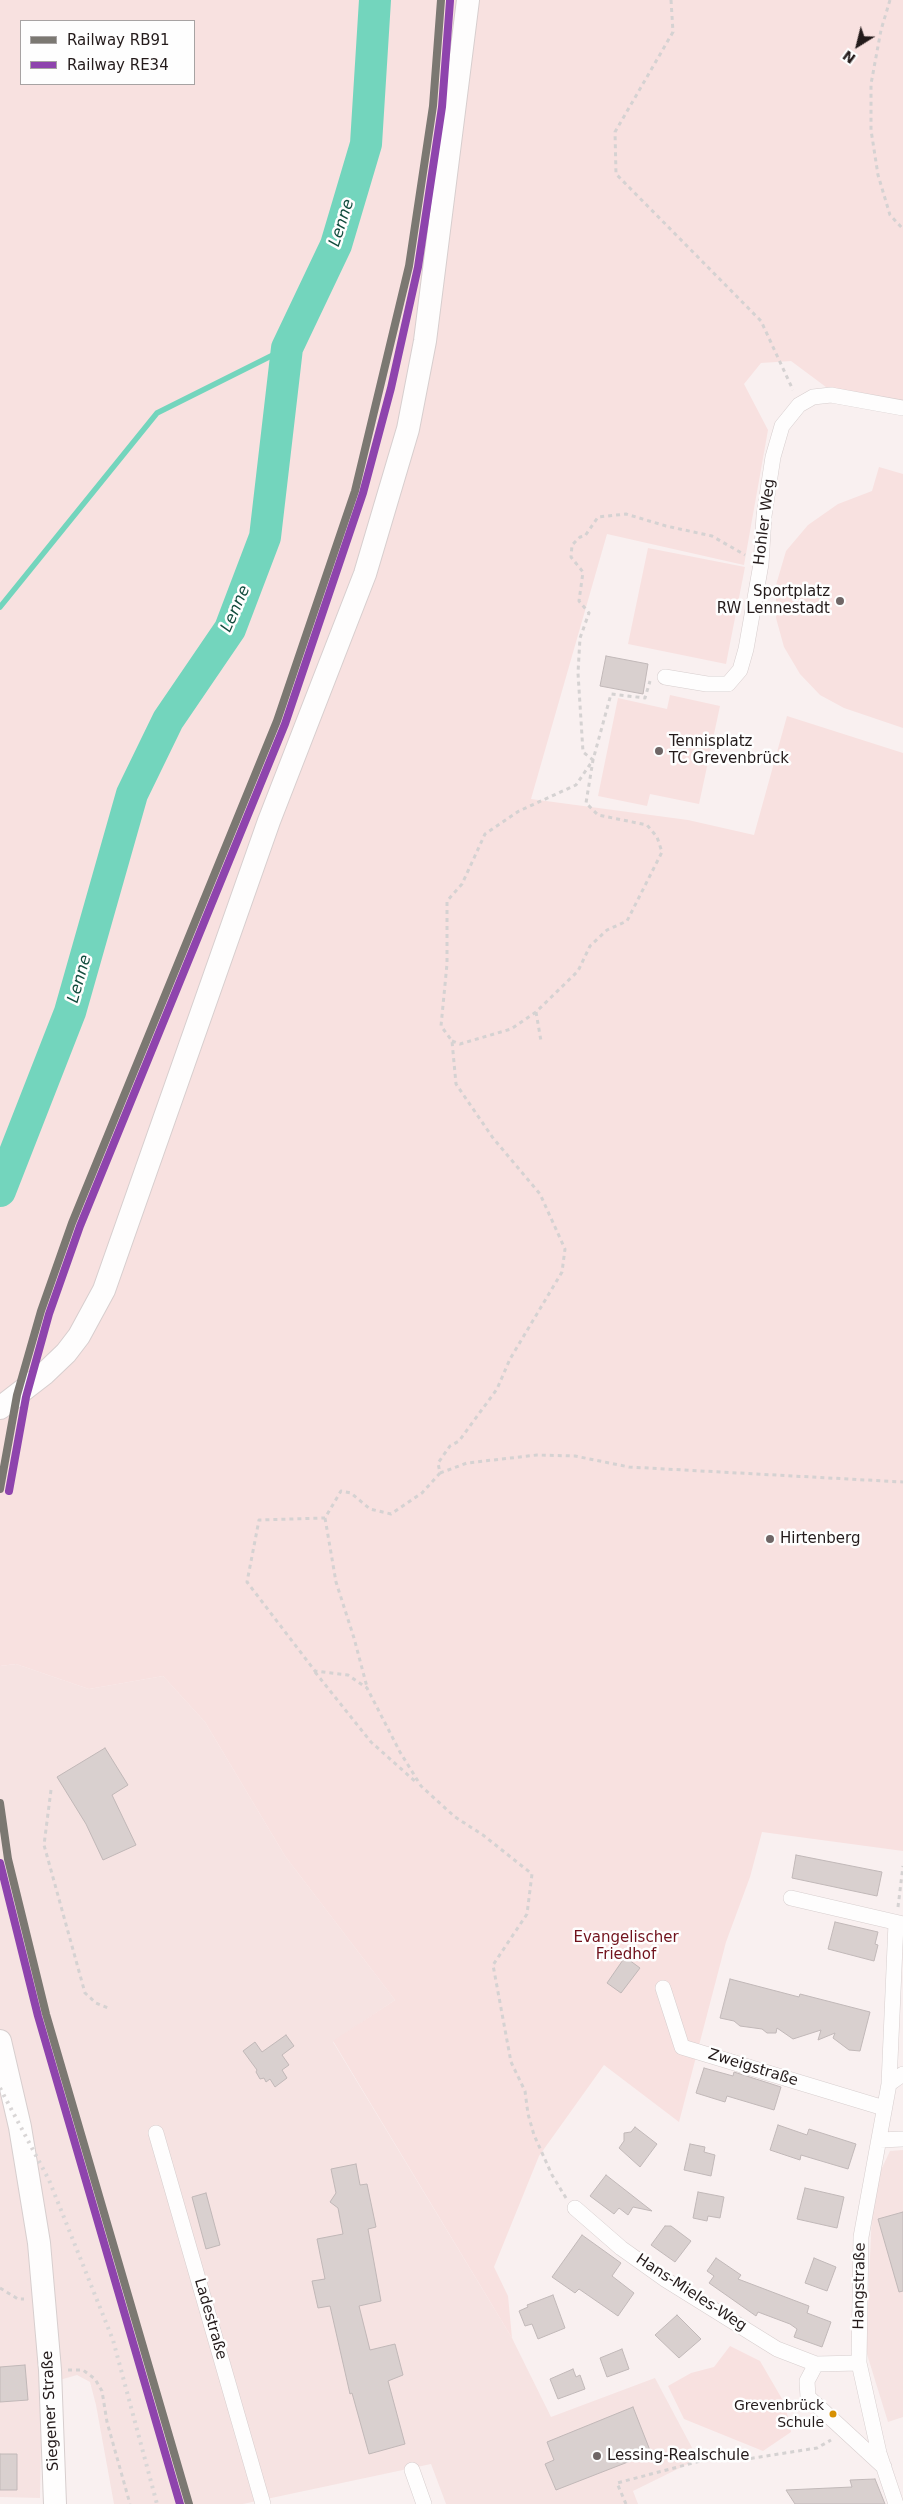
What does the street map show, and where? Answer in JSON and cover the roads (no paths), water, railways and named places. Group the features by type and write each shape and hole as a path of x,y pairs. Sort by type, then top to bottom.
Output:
{"main road":[{"path":"0,1408 44,1374 66,1353 79,1336 104,1290 269,821 365,574 408,429 426,341 468,0"},
{"name":"Siegener Straße","path":"0,2041 22,2137 38,2243 50,2370 55,2504"}],"street":[{"name":"Hohler Weg","path":"665,677 706,684 728,684 740,670 746,649 761,564 764,516 773,457 782,426 799,405 813,397 831,395 903,408"},
{"path":"791,1898 899,1923"},
{"name":"Hangstraße","path":"896,2504 884,2467 859,2363 861,2237 889,2084 899,1923"},
{"name":"Zweigstraße","path":"663,1988 682,2047 884,2108"},
{"path":"889,2084 903,2074"},
{"name":"Ladestraße","path":"156,2133 263,2504"},
{"path":"880,2140 903,2139"},
{"name":"Hans-Mieles-Weg","path":"575,2208 621,2248 666,2280 777,2349 816,2364 859,2363"},
{"path":"816,2364 807,2381 808,2397 884,2467"},
{"path":"412,2470 424,2504"}],"waterway":[{"name":"Lenne","path":"0,1191 70,1012 132,794 168,720 230,629 265,537 287,348 336,245 366,144 375,0"},
{"path":"0,607 157,413 287,348"}],"railway":[{"path":"0,2088 49,2180 113,2340 157,2504"}],"rail line":[{"name":"RB91","path":"0,1489 17,1395 41,1311 72,1223 277,721 355,491 409,266 433,106 441,0"},
{"name":"RE34","path":"9,1491 26,1397 49,1314 80,1226 285,724 363,493 391,388 418,267 442,107 450,1"},
{"name":"RB91","path":"0,1803 8,1859 46,2014 189,2504"},
{"name":"RE34","path":"0,1863 38,2016 180,2504"}],"place":[{"name":"Sportplatz RW Lennestadt","path":"840,601"},
{"name":"Tennisplatz TC Grevenbrück","path":"659,751"},
{"name":"Hirtenberg","path":"770,1539"},
{"name":"Grevenbrück Schule","path":"833,2414"},
{"name":"Lessing-Realschule","path":"597,2456"}],"park label":[{"name":"Evangelischer Friedhof","path":"626,1946"}]}
